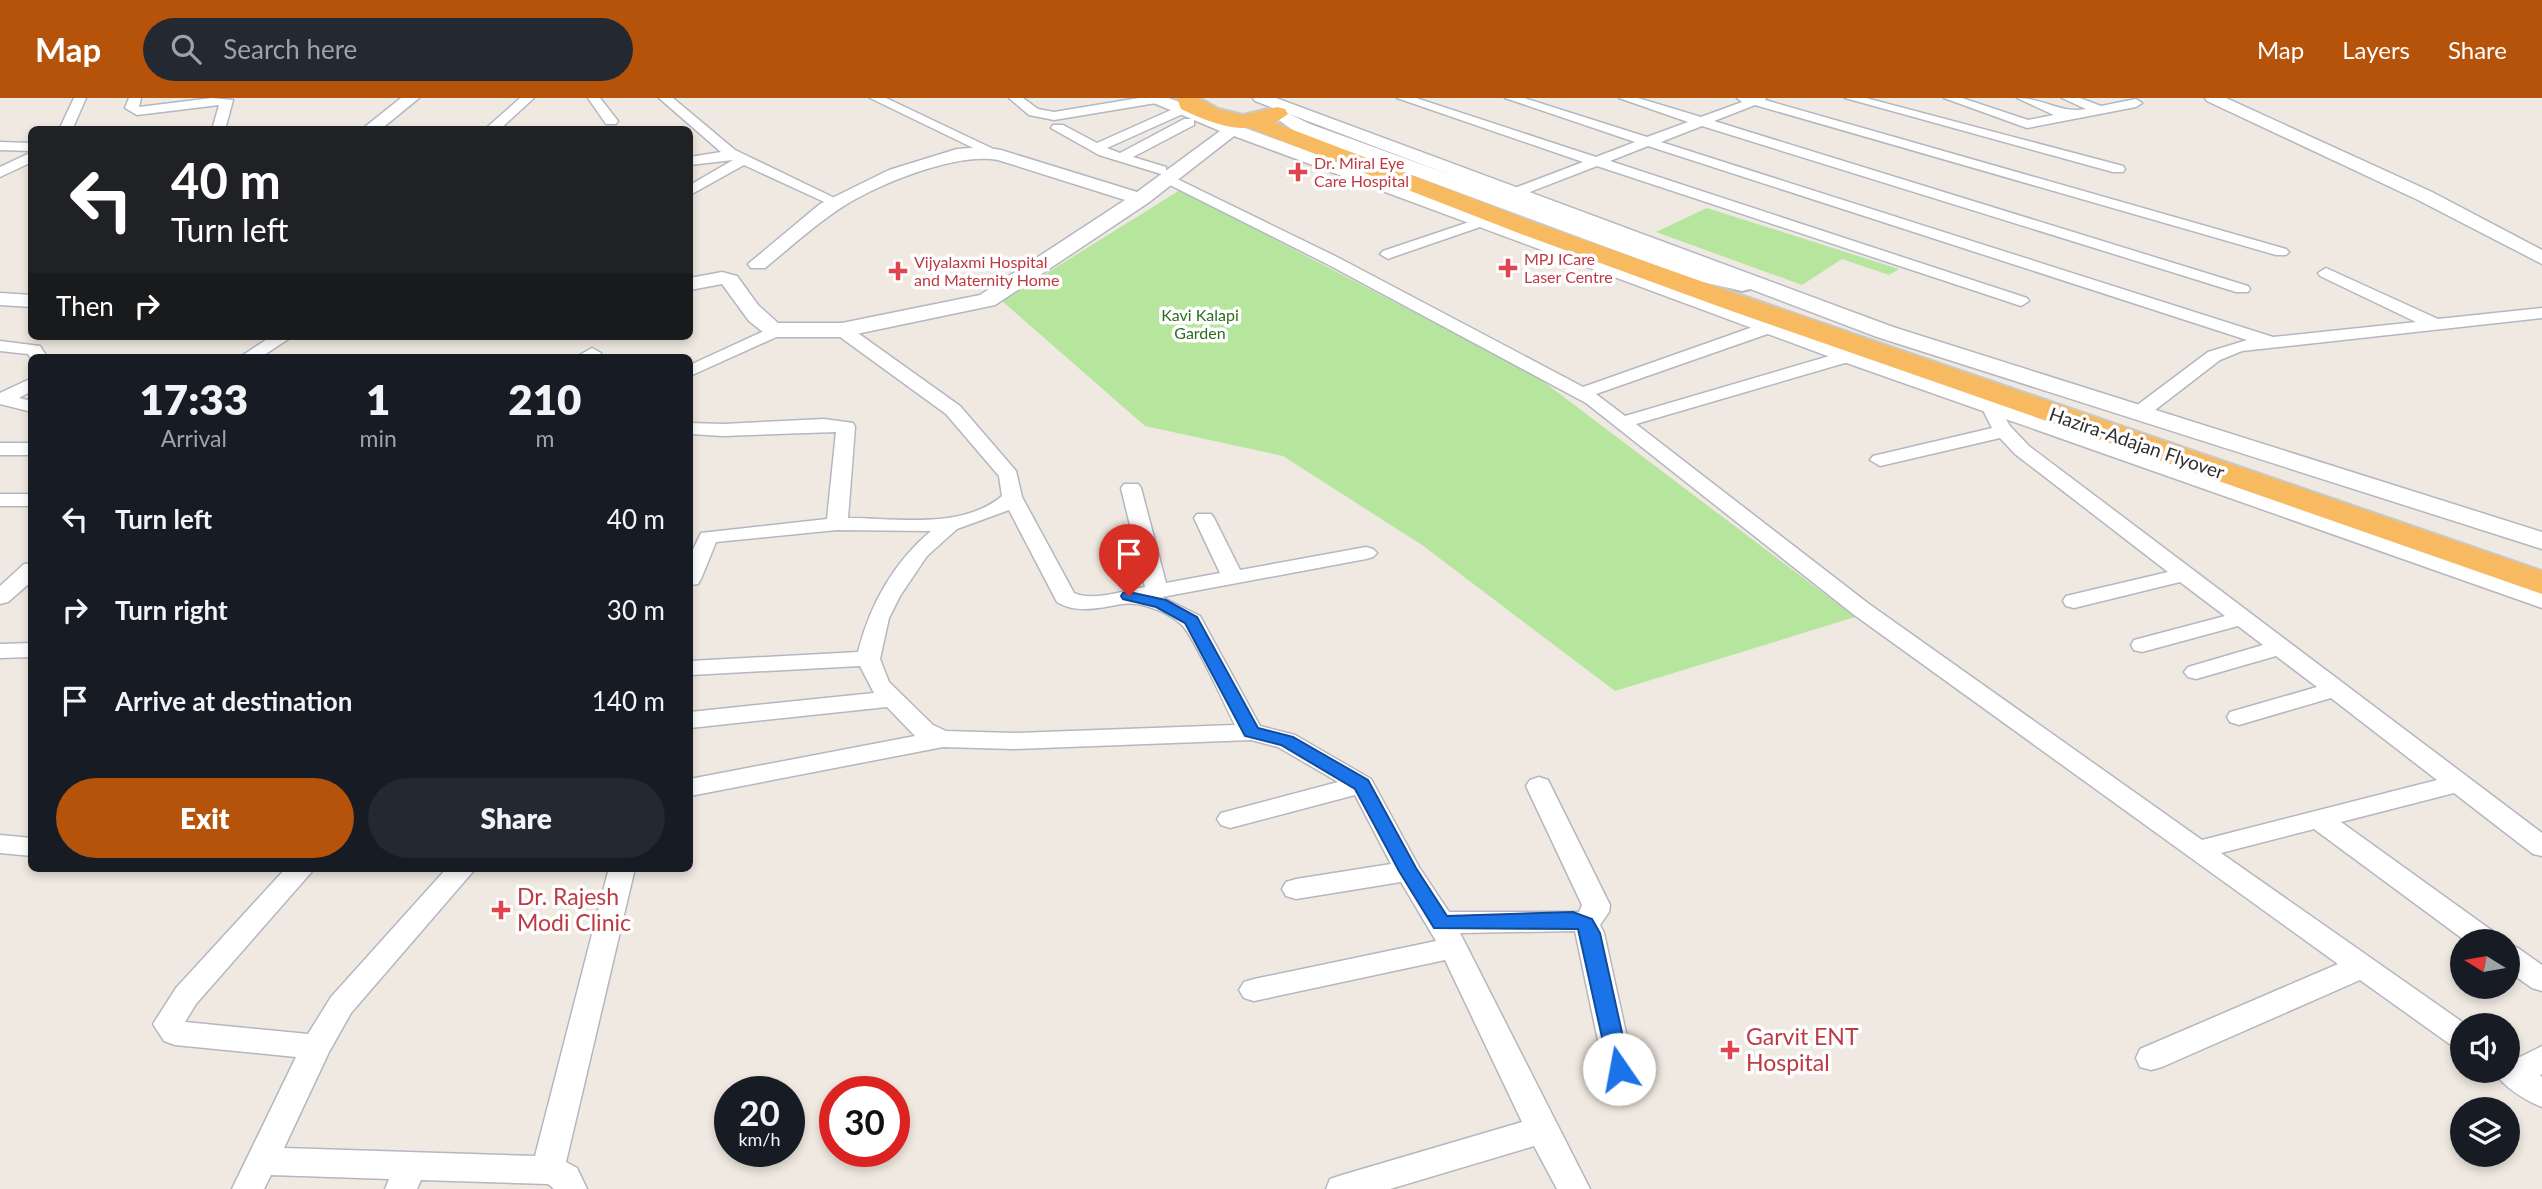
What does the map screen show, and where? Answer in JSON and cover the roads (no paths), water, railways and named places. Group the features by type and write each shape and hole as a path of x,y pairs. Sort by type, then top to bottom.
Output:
{"highway":[{"name":"Hazira-Adajan Flyover","path":"1188,105 1206,112 1250,117 1730,294 1867,348 2542,583"},
{"name":"Hazira-Adajan Flyover","path":"1867,348 2542,565"}],"street":[{"path":"67,126 80,98"},
{"path":"135,98 131,108 137,111 227,99 219,126"},
{"path":"495,126 528,98"},
{"path":"594,98 611,121"},
{"path":"665,98 697,127 739,157 838,202"},
{"path":"876,98 999,155 1126,202"},
{"path":"1015,98 1034,112 1055,116 1158,98 1188,105"},
{"path":"1403,98 1594,163 2021,301"},
{"path":"1511,98 2268,341"},
{"path":"1625,98 2242,289"},
{"path":"1851,98 2118,169"},
{"path":"1950,98 2023,123 2136,103"},
{"path":"2023,98 2069,116"},
{"path":"2067,98 2101,110"},
{"path":"2213,98 2425,196 2542,258"},
{"path":"2233,98 2442,194 2542,245"},
{"path":"1517,192 1701,122 1753,99 2281,252"},
{"path":"376,126 418,103"},
{"path":"399,126 418,103"},
{"path":"1097,148 1188,105"},
{"path":"1120,158 1188,105"},
{"path":"1250,117 1481,222 1770,327 1867,348 1990,406 2542,598"},
{"path":"735,275 740,300 754,310 768,328 777,330 842,330 962,307 995,296 1250,117 1517,192 1885,332 2542,541"},
{"path":"693,128 697,127"},
{"path":"1058,128 1097,148 1165,175 1582,393 1861,608 2008,716 2450,1028"},
{"path":"0,146 28,147"},
{"path":"693,283 735,275 808,220 895,174 957,154 983,152 999,155"},
{"path":"693,161 739,157"},
{"path":"693,189 739,157"},
{"path":"0,173 28,158"},
{"path":"875,186 975,162 1126,202"},
{"path":"1388,254 1481,222"},
{"path":"2326,274 2435,324"},
{"path":"693,276 735,275"},
{"path":"0,288 28,289"},
{"path":"0,299 28,300"},
{"path":"2139,413 2223,350 2268,341 2542,313"},
{"path":"1582,393 1770,327"},
{"path":"693,370 777,330"},
{"path":"842,330 953,410 1009,475 1012,496 1065,597 1084,603 1366,553"},
{"path":"254,354 277,340"},
{"path":"0,346 34,350 36,354"},
{"path":"1623,422 1867,348"},
{"path":"2,398 28,385"},
{"path":"2,398 28,406"},
{"path":"1990,406 2004,431 2022,450 2542,847"},
{"path":"693,428 824,425 846,427 837,524"},
{"path":"1880,460 2004,431"},
{"path":"0,449 28,449"},
{"path":"1131,488 1157,590"},
{"path":"693,572 708,537 837,524 950,525 987,513 1003,505 1012,496"},
{"path":"0,500 28,500"},
{"path":"1204,518 1232,576"},
{"path":"943,739 924,731 892,699 879,685 868,659 878,618 889,596 919,552 950,525"},
{"path":"2074,601 2185,574"},
{"path":"0,597 18,575"},
{"path":"1129,596 1161,603 1192,621 1251,732"},
{"path":"2142,645 2242,618"},
{"path":"2196,672 2280,648"},
{"path":"0,651 28,650"},
{"path":"693,668 868,659"},
{"path":"2239,717 2335,689"},
{"path":"693,720 892,699"},
{"path":"693,787 943,739 1013,740 1251,732 1286,741 1362,785 1408,871 1447,936 1542,1130 1574,1189"},
{"path":"2199,850 2458,783"},
{"path":"1230,819 1362,785"},
{"path":"1539,786 1596,905 1595,912 1585,924"},
{"path":"2318,819 2470,929"},
{"path":"0,844 28,847"},
{"path":"1296,889 1408,871"},
{"path":"298,872 186,996 169,1024 175,1033 316,1047"},
{"path":"459,872 341,1004 316,1047 255,1175 560,1180 621,872"},
{"path":"1254,990 1447,936 1573,920 1585,924 1590,933 1619,1069"},
{"path":"2520,964 2542,980"},
{"path":"2151,1058 2363,966"},
{"path":"2520,1068 2542,1058"},
{"path":"2520,1078 2542,1094"},
{"path":"1342,1189 1542,1130"}],"place":[{"name":"Dr. Miral Eye Care Hospital","path":"1298,172"},
{"name":"MPJ ICare Laser Centre","path":"1508,268"},
{"name":"Vijyalaxmi Hospital and Maternity Home","path":"898,271"},
{"name":"Dr. Rajesh Modi Clinic","path":"501,910"},
{"name":"Garvit ENT Hospital","path":"1730,1050"}],"park label":[{"name":"Kavi Kalapi Garden","path":"1200,324"}]}
